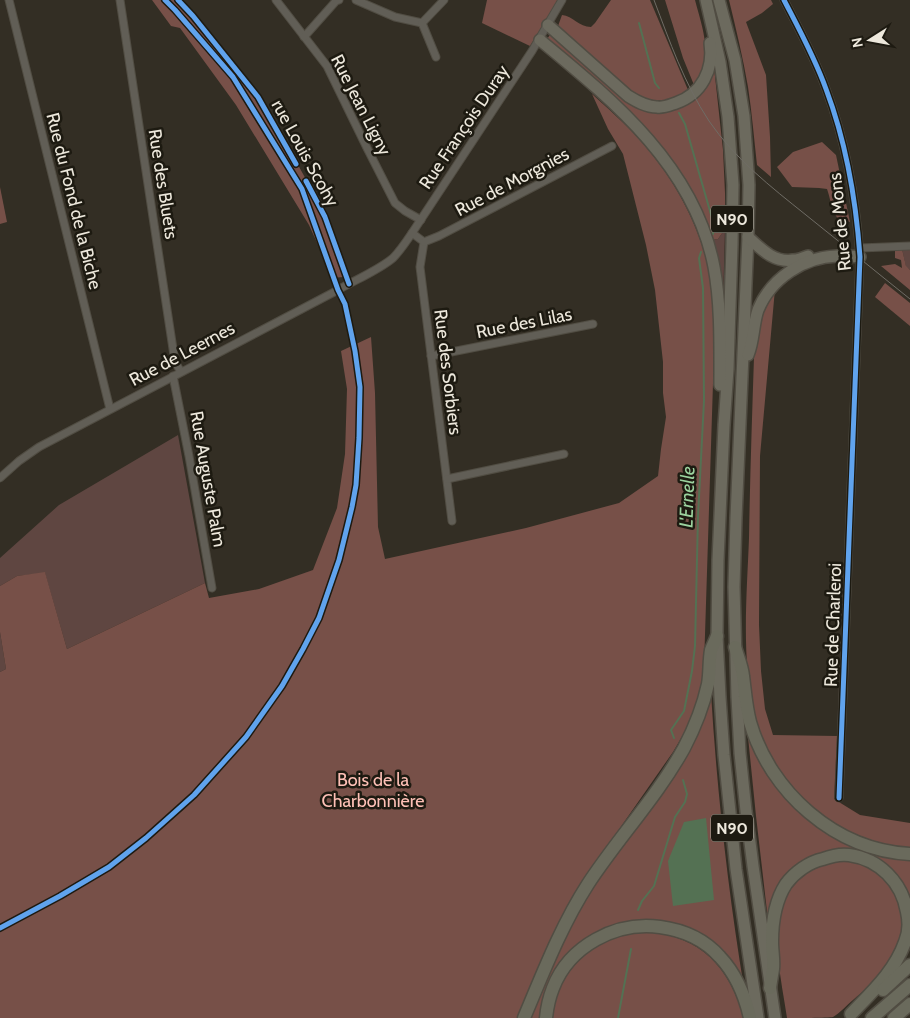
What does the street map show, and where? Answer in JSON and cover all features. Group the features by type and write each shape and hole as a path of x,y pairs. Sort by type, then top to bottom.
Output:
{"highway":[{"name":"N90","path":"706,0 720,62 728,117 733,185 728,359 719,550 718,636 722,726 736,868 758,1018"},
{"name":"N90","path":"719,0 735,60 744,116 749,185 734,587 740,752 753,866 775,1018"},
{"path":"548,25 628,96 642,104 658,108 687,98 703,83 707,76 711,59 708,33 710,14"},
{"path":"540,40 614,103 651,142 685,189 697,213 714,266 720,350 720,406 724,425"},
{"path":"748,237 765,252 777,259 792,261 819,252 860,252"},
{"path":"742,368 750,351 758,310 767,294 777,282 803,264 860,252"},
{"path":"524,1018 555,946 588,885 666,778 696,726 708,682 712,649 718,636"},
{"path":"735,647 743,674 750,720 758,744 767,762 790,795 822,823 842,835 880,850 910,854"},
{"path":"770,988 773,967 773,917 786,884 801,868 814,861 830,856 847,855 862,858 879,866 891,876 900,888 906,902 908,919 906,940 899,957 886,976 849,1016"},
{"path":"546,1018 553,987 563,970 576,955 589,943 603,936 636,926 653,926 689,934 720,956 731,970 740,988 750,1018"},
{"path":"849,1016 874,999 910,965"},
{"path":"872,1018 910,986"},
{"path":"894,1018 910,1004"}],"street":[{"name":"Rue du Fond de la Biche","path":"8,0 110,409"},
{"name":"Rue des Bluets","path":"120,0 176,362 181,372"},
{"name":"Rue Jean Ligny","path":"276,0 327,66 395,203 405,212 421,220"},
{"path":"304,37 339,0"},
{"path":"356,0 395,17 422,23"},
{"path":"422,23 444,0"},
{"name":"Rue François Duray","path":"383,265 396,254 421,220 540,40 562,0"},
{"name":"Rue de Mons","path":"784,0 814,59 827,90 843,140 853,197 860,252 852,454"},
{"path":"422,23 436,56"},
{"name":"Rue de Morgnies","path":"424,242 612,146"},
{"path":"412,233 424,242"},
{"name":"Rue des Sorbiers","path":"424,242 420,267 452,521"},
{"path":"860,252 910,246"},
{"name":"Rue de Leernes","path":"0,478 39,447 383,265"},
{"name":"Rue des Lilas","path":"431,356 593,324"},
{"name":"Rue Auguste Palm","path":"173,376 191,465 212,588"},
{"path":"447,479 564,454"},
{"name":"Rue de Charleroi","path":"840,798 852,454"}],"shaded area":[{"path":"725,229 723,305 711,240 718,239"},
{"path":"902,249 910,249 910,270 906,267"},
{"path":"178,435 205,583 67,649 45,573 17,576 0,586 0,558 59,505"},
{"path":"0,632 6,669 0,672"},
{"path":"706,818 714,900 673,906 668,861 684,822"}],"green space":[{"path":"152,0 182,0 259,95 327,217 344,277 331,278 309,225 236,105 180,28 171,26"},
{"path":"487,0 559,0 530,46 482,23"},
{"path":"611,0 650,0 688,90 676,97 664,100 639,97 560,30 558,26 562,15 587,27 591,27"},
{"path":"665,0 695,0 705,43 705,54 704,64 694,85 683,58"},
{"path":"729,0 771,0 773,4 746,22 766,75 771,177 757,165 748,87"},
{"path":"550,35 553,35 615,89 672,109 714,67 723,150 725,193 725,229 718,239 711,240 691,194 547,39"},
{"name":"Bois de la Charbonnière","path":"592,94 639,139 674,186 700,238 710,276 713,304 714,352 704,666 699,698 690,723 673,752 583,881 549,942 517,1018 0,1018 0,672 6,669 0,632 0,586 17,576 45,572 67,649 205,583 209,598 259,589 313,570 337,508 345,454 347,389 341,351 371,337 375,393 378,527 385,559 526,528 619,503 658,476 666,417 663,393 663,362 655,290 646,245 623,154 608,129"},
{"path":"822,142 836,155 850,222 838,219 827,189 792,187 777,167 793,152"},
{"path":"0,187 7,222 0,224"},
{"path":"902,249 906,266 910,270 910,290 881,266 895,264 902,268 901,260 895,258 895,250"},
{"path":"885,283 910,303 910,326 875,297"},
{"path":"775,289 760,456 759,625 765,709 773,735 837,736 834,799 860,815 910,823 910,848 873,841 849,831 817,811 799,795 776,766 769,755 757,725 747,669 746,647 754,357 757,330 766,302"},
{"path":"711,693 724,841 744,988 721,954 661,924 585,942 541,1018 528,1018 571,921"},
{"path":"747,727 805,815 910,858 910,906 869,857 802,863 768,920"},
{"path":"840,861 867,866 886,880 894,890 902,913 903,926 901,938 888,965 868,987 835,1016 787,1018 778,952 779,920 783,904 793,885 809,871 818,866"},
{"path":"646,932 683,940 710,957 721,969 730,984 744,1018 551,1018 559,989 577,962 593,948 612,938"}],"waterway":[{"name":"L'Ernelle","path":"639,23 655,83 659,88"},
{"name":"L'Ernelle","path":"679,113 685,124 714,225 713,234"},
{"name":"L'Ernelle","path":"674,738 671,730 684,711 695,646 698,516 704,401 703,288 699,258 701,252"},
{"name":"L'Ernelle","path":"638,910 642,901 654,886 675,817 685,802 687,794 683,780"},
{"name":"L'Ernelle","path":"618,1018 631,949"}],"tram line":[{"path":"654,0 692,92 709,121 730,148 767,183 910,299"}],"cycle path":[{"name":"rue Louis Scohy","path":"0,928 109,867 146,838 194,795 246,737 282,686 319,618 339,560 356,485 360,387 355,351 345,304 338,290 302,189 233,77 165,0"},
{"name":"rue Louis Scohy","path":"178,0 258,97 296,164"},
{"path":"784,0 817,66 833,109 853,193 860,257 839,798"},
{"name":"rue Louis Scohy","path":"306,181 325,217 349,284"}]}
